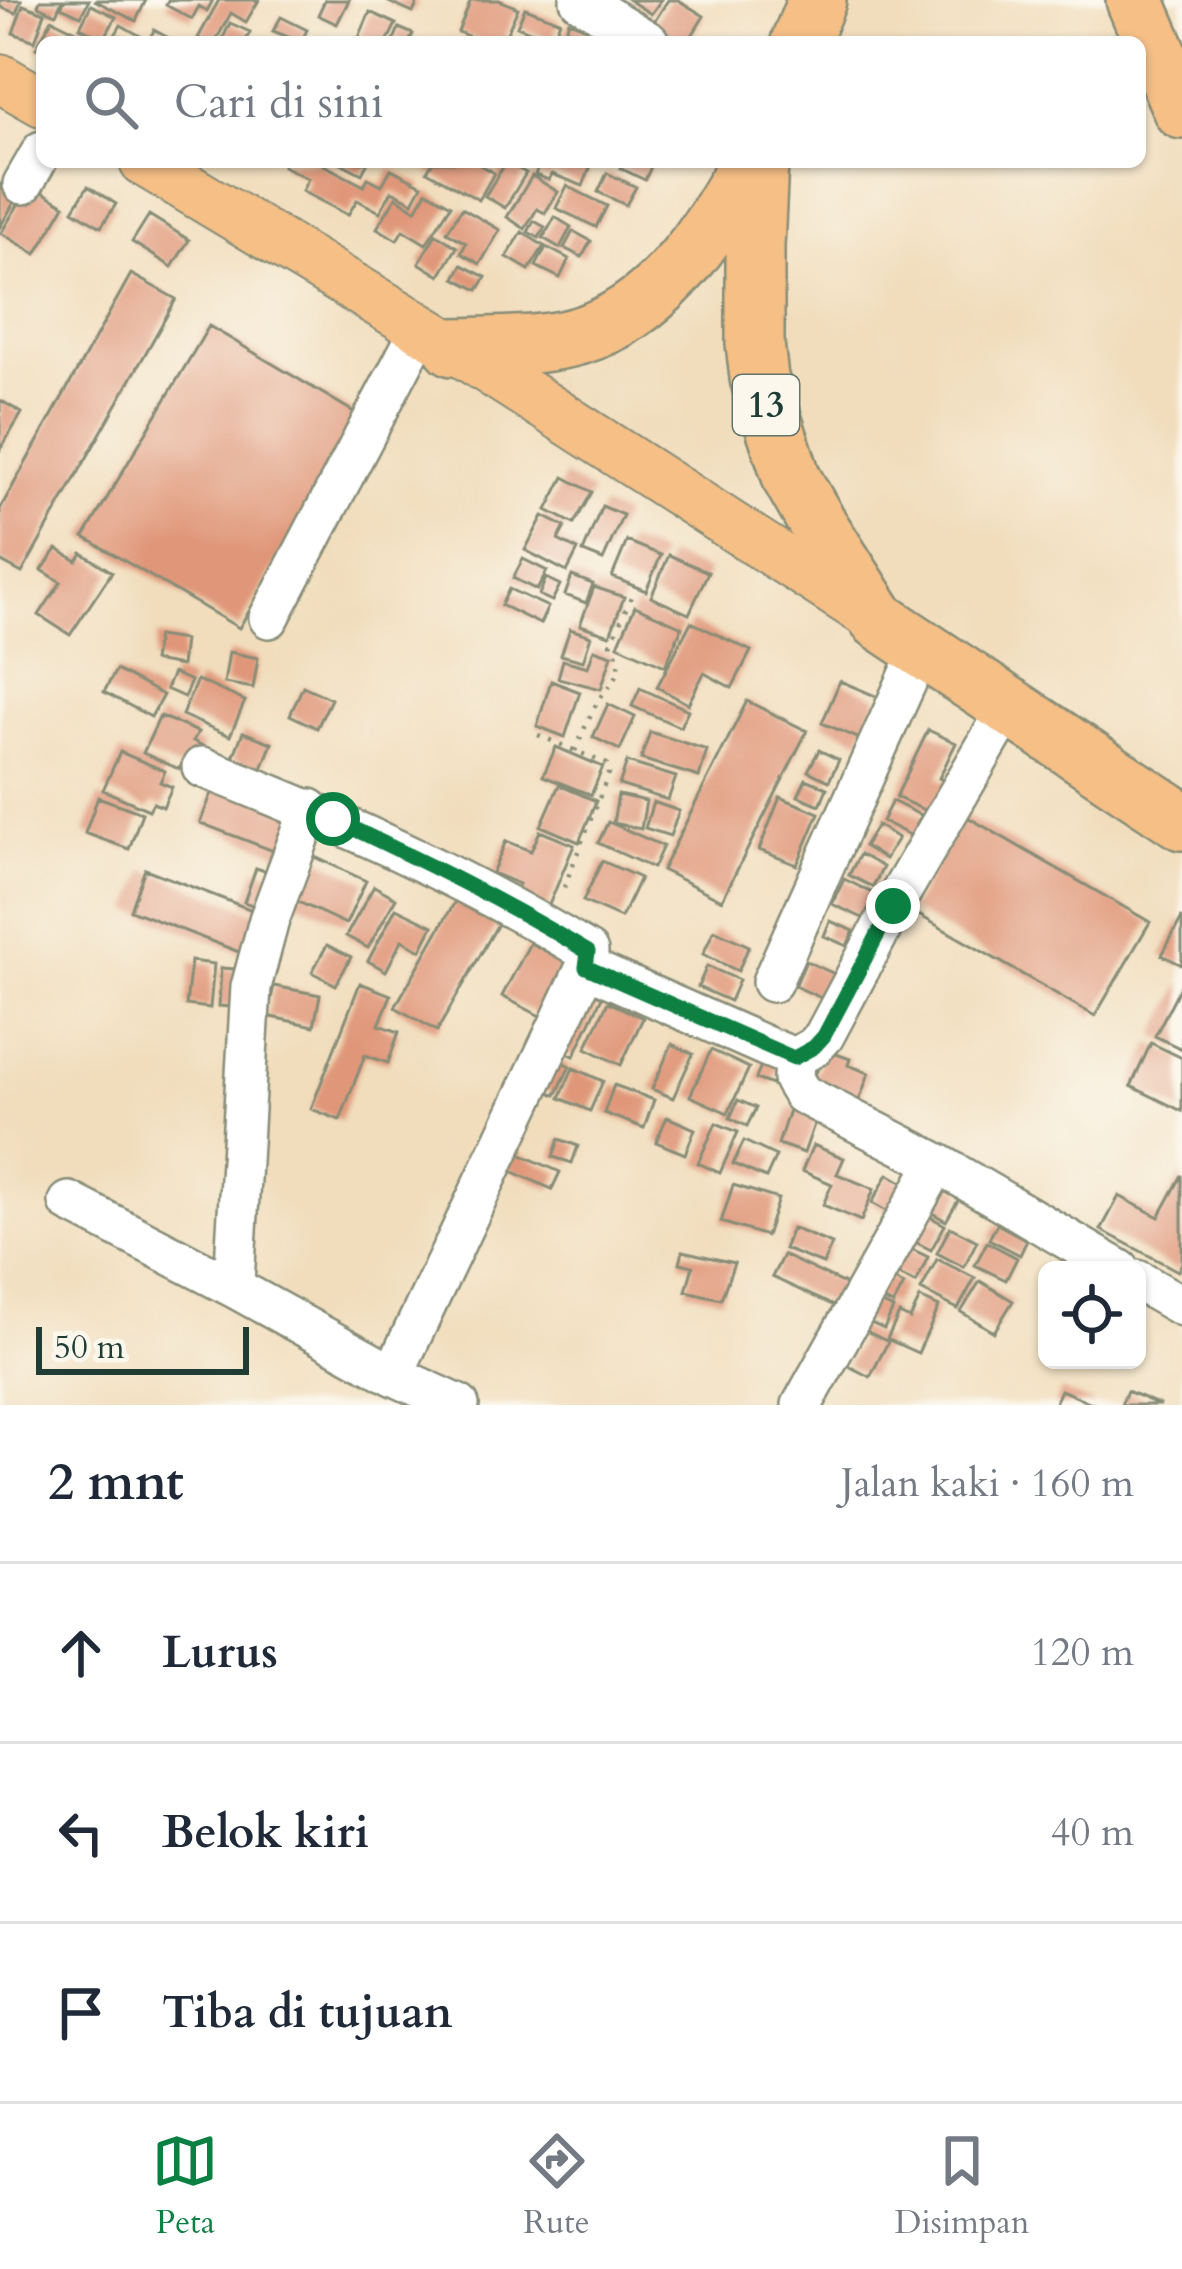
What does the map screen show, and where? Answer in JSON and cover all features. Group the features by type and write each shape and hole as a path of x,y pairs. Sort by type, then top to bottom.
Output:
{"highway":[{"path":"802,36 817,0"},
{"path":"1157,30 1182,110"},
{"path":"437,337 535,344 592,332 656,290 714,226 746,168"},
{"name":"13","path":"759,168 755,343 759,378 792,479 900,634 1182,821"}],"main road":[{"path":"0,78 36,99"},
{"path":"154,168 437,337 900,634"}],"street":[{"path":"580,0 639,36"},
{"path":"269,618 437,337"},
{"path":"772,982 900,634"},
{"path":"794,1058 824,1036 1010,705"},
{"path":"202,766 310,809 453,876 588,952 586,967 393,1375"},
{"path":"235,1288 251,987 269,920 310,809"},
{"path":"586,967 794,1058"},
{"path":"794,1058 793,1079 802,1094 937,1163 1105,1261"},
{"path":"802,1405 937,1163"},
{"path":"69,1202 393,1375 459,1405"},
{"path":"1146,1285 1182,1306"}],"path":[{"path":"575,751 601,697 618,679 621,665 611,644 631,597"},
{"path":"538,735 607,764 609,773 548,928"}],"building":[{"path":"0,0 21,0 16,13 0,7"},
{"path":"40,0 62,0 56,14 38,6"},
{"path":"65,0 89,0 81,16 61,7"},
{"path":"94,0 146,0 136,21"},
{"path":"168,0 213,0 207,11 199,6 192,19 166,5"},
{"path":"219,0 259,0 246,22 231,13 218,36 199,36"},
{"path":"325,0 349,0 337,24 318,15"},
{"path":"384,0 419,0 413,13"},
{"path":"471,0 499,0 518,8 506,36 458,32"},
{"path":"629,0 661,0 651,14"},
{"path":"668,0 678,0 704,16 692,36 658,36 649,30"},
{"path":"23,5 45,13 35,41 13,33"},
{"path":"91,5 116,17 106,36 80,27"},
{"path":"525,8 560,21 554,36 517,26"},
{"path":"370,12 396,24 390,36 360,36"},
{"path":"281,17 307,30 304,36 273,31"},
{"path":"52,19 76,31 73,36 43,36"},
{"path":"569,21 600,33 599,36 563,36"},
{"path":"230,23 250,32 248,36 224,36"},
{"path":"121,25 140,36 115,36"},
{"path":"287,168 330,168 364,186 368,178 382,185 391,169 422,185 413,202 392,191 380,212 357,200 348,215 302,191 308,179"},
{"path":"485,168 494,173 479,200 427,171"},
{"path":"502,168 526,173 505,208 485,196"},
{"path":"538,168 590,168 583,186 552,174 549,180 535,175"},
{"path":"620,168 650,168 645,180"},
{"path":"607,173 636,187 626,205 598,192"},
{"path":"532,176 558,192 545,213 537,209 525,229 507,217"},
{"path":"0,184 19,194 0,227"},
{"path":"30,185 65,205 36,254 1,233"},
{"path":"88,186 116,204 101,227 73,210"},
{"path":"567,186 607,206 596,227 556,208"},
{"path":"427,191 451,205 426,244 403,230 397,240 377,228 396,197 416,210"},
{"path":"462,208 500,230 480,264 461,253 466,243 447,232"},
{"path":"149,215 189,240 172,267 132,242"},
{"path":"555,217 571,227 560,248 543,238"},
{"path":"534,221 545,227 539,238 528,232"},
{"path":"573,231 591,241 582,257 564,248"},
{"path":"522,232 544,246 529,270 507,257"},
{"path":"436,234 457,247 440,276 419,263"},
{"path":"546,247 569,259 560,278 536,266"},
{"path":"462,265 486,277 478,290 455,278"},
{"path":"131,274 176,299 22,573 0,561 0,509"},
{"path":"209,326 364,418 239,628 84,537"},
{"path":"0,400 22,413 0,450"},
{"path":"564,477 592,492 574,524 547,510"},
{"path":"602,506 623,515 603,560 583,552"},
{"path":"543,516 565,527 558,540 578,550 567,572 525,550"},
{"path":"627,541 661,555 646,591 612,577"},
{"path":"57,549 77,561 82,553 112,572 70,635 39,615 61,582 42,570"},
{"path":"669,555 708,572 689,614 651,597"},
{"path":"523,559 547,571 537,590 513,578"},
{"path":"572,576 593,584 586,603 565,595"},
{"path":"546,578 560,585 552,601 539,595"},
{"path":"594,587 624,597 610,635 580,625"},
{"path":"509,589 548,607 540,624 501,605"},
{"path":"635,606 682,627 665,666 618,645"},
{"path":"691,622 751,651 732,688 704,673 688,704 657,687"},
{"path":"570,629 591,636 583,661 561,655"},
{"path":"157,636 184,640 181,666 153,661"},
{"path":"594,649 612,655 601,689 558,678 563,660 588,667"},
{"path":"229,652 258,658 253,688 224,683"},
{"path":"116,670 163,695 151,717 104,692"},
{"path":"173,673 191,681 184,697 166,689"},
{"path":"197,680 245,701 230,736 182,715"},
{"path":"551,681 580,692 565,737 537,726"},
{"path":"840,681 878,697 860,739 822,723"},
{"path":"303,686 331,699 317,728 290,715"},
{"path":"640,688 688,710 680,727 632,706"},
{"path":"747,701 807,731 722,900 662,870"},
{"path":"608,704 635,717 620,750 593,737"},
{"path":"160,716 198,732 193,741 203,746 193,769 182,764 179,769 143,753"},
{"path":"928,730 956,743 939,778 950,784 935,815 896,797"},
{"path":"243,732 272,743 261,771 232,760"},
{"path":"650,732 707,750 699,777 641,759"},
{"path":"556,747 603,767 591,795 543,776"},
{"path":"819,750 839,760 829,781 808,771"},
{"path":"120,752 165,771 160,782 172,787 163,807 153,803 149,810 103,790"},
{"path":"627,762 676,777 668,800 619,785"},
{"path":"806,779 827,788 820,805 798,796"},
{"path":"217,780 303,813 287,856 200,823"},
{"path":"559,785 596,801 579,842 541,826"},
{"path":"618,795 646,801 641,829 613,823"},
{"path":"98,797 142,813 129,849 85,833"},
{"path":"780,797 819,813 797,865 759,850"},
{"path":"892,801 928,819 918,839 882,821"},
{"path":"653,802 679,811 670,836 645,828"},
{"path":"964,815 1150,922 1095,1016 910,910"},
{"path":"608,822 663,846 653,868 598,843"},
{"path":"877,825 898,838 885,859 864,846"},
{"path":"540,831 574,845 546,912 513,898 519,884 492,873 506,841 531,851"},
{"path":"860,854 883,867 873,887 849,875"},
{"path":"313,856 366,881 346,924 292,899"},
{"path":"602,861 640,878 621,918 583,901"},
{"path":"256,868 280,876 267,911 244,902"},
{"path":"145,869 268,916 252,957 130,910"},
{"path":"844,879 885,899 874,923 832,904"},
{"path":"374,886 396,898 368,948 346,936"},
{"path":"457,898 499,922 437,1031 395,1007"},
{"path":"396,908 433,926 421,950 402,940 386,971 368,961"},
{"path":"1182,917 1182,965 1162,955"},
{"path":"830,921 854,931 847,946 824,936"},
{"path":"714,930 749,946 738,971 703,954"},
{"path":"530,943 572,965 544,1018 502,996"},
{"path":"327,945 351,957 336,985 312,972"},
{"path":"191,961 214,964 210,1008 186,1005"},
{"path":"806,961 839,976 828,1001 795,986"},
{"path":"707,966 739,980 730,1001 698,987"},
{"path":"221,968 248,970 245,1008 219,1006"},
{"path":"360,983 391,995 379,1025 399,1032 388,1063 365,1055 340,1120 311,1109"},
{"path":"1182,983 1182,1049 1155,1036"},
{"path":"580,985 603,995 574,1056 552,1046"},
{"path":"274,986 320,995 314,1026 267,1016"},
{"path":"608,1002 643,1018 621,1065 586,1048"},
{"path":"1151,1043 1182,1058 1182,1111 1131,1086"},
{"path":"672,1044 693,1054 673,1098 652,1089"},
{"path":"711,1050 749,1068 728,1113 690,1096"},
{"path":"825,1050 850,1059 848,1065 869,1073 859,1101 814,1078"},
{"path":"765,1054 781,1060 772,1085 756,1079"},
{"path":"547,1055 570,1066 556,1095 534,1085"},
{"path":"573,1068 603,1081 590,1111 560,1098"},
{"path":"614,1085 654,1100 644,1128 604,1113"},
{"path":"738,1100 756,1108 747,1126 730,1118"},
{"path":"790,1107 817,1116 804,1153 778,1144"},
{"path":"667,1117 695,1129 685,1154 656,1142"},
{"path":"716,1123 738,1132 720,1173 698,1163"},
{"path":"559,1139 578,1146 572,1163 553,1157"},
{"path":"744,1141 776,1156 766,1178 733,1164"},
{"path":"813,1145 844,1158 837,1174 874,1189 861,1221 823,1205 832,1184 802,1171"},
{"path":"513,1151 560,1172 552,1189 505,1168"},
{"path":"934,1172 964,1190 946,1221 915,1203"},
{"path":"888,1174 904,1183 888,1212 872,1203"},
{"path":"1182,1175 1182,1263 1178,1271 1101,1230 1119,1196 1159,1217"},
{"path":"733,1185 778,1199 766,1236 721,1222"},
{"path":"916,1209 945,1225 931,1250 902,1235"},
{"path":"997,1224 1027,1240 1020,1255 989,1239"},
{"path":"950,1227 977,1241 964,1267 937,1253"},
{"path":"792,1228 832,1244 823,1264 784,1249"},
{"path":"895,1241 928,1257 916,1283 882,1267"},
{"path":"987,1242 1017,1258 1006,1280 975,1265"},
{"path":"683,1251 734,1263 721,1299 686,1291 693,1266 680,1263"},
{"path":"783,1255 855,1289 845,1311 772,1277"},
{"path":"937,1259 975,1278 958,1309 921,1290"},
{"path":"878,1272 904,1285 893,1305 868,1293"},
{"path":"980,1281 1013,1301 994,1332 961,1312"},
{"path":"866,1296 893,1309 884,1329 856,1316"},
{"path":"920,1298 939,1307 918,1353 887,1339 899,1314 910,1319"},
{"path":"854,1325 888,1342 870,1377 847,1365 859,1342"},
{"path":"1061,1390 1096,1405 1054,1405"},
{"path":"1127,1391 1160,1405 1121,1405"}],"route":[{"path":"333,819 453,876 555,932 588,952 586,967 794,1058 824,1036 893,906"}]}
